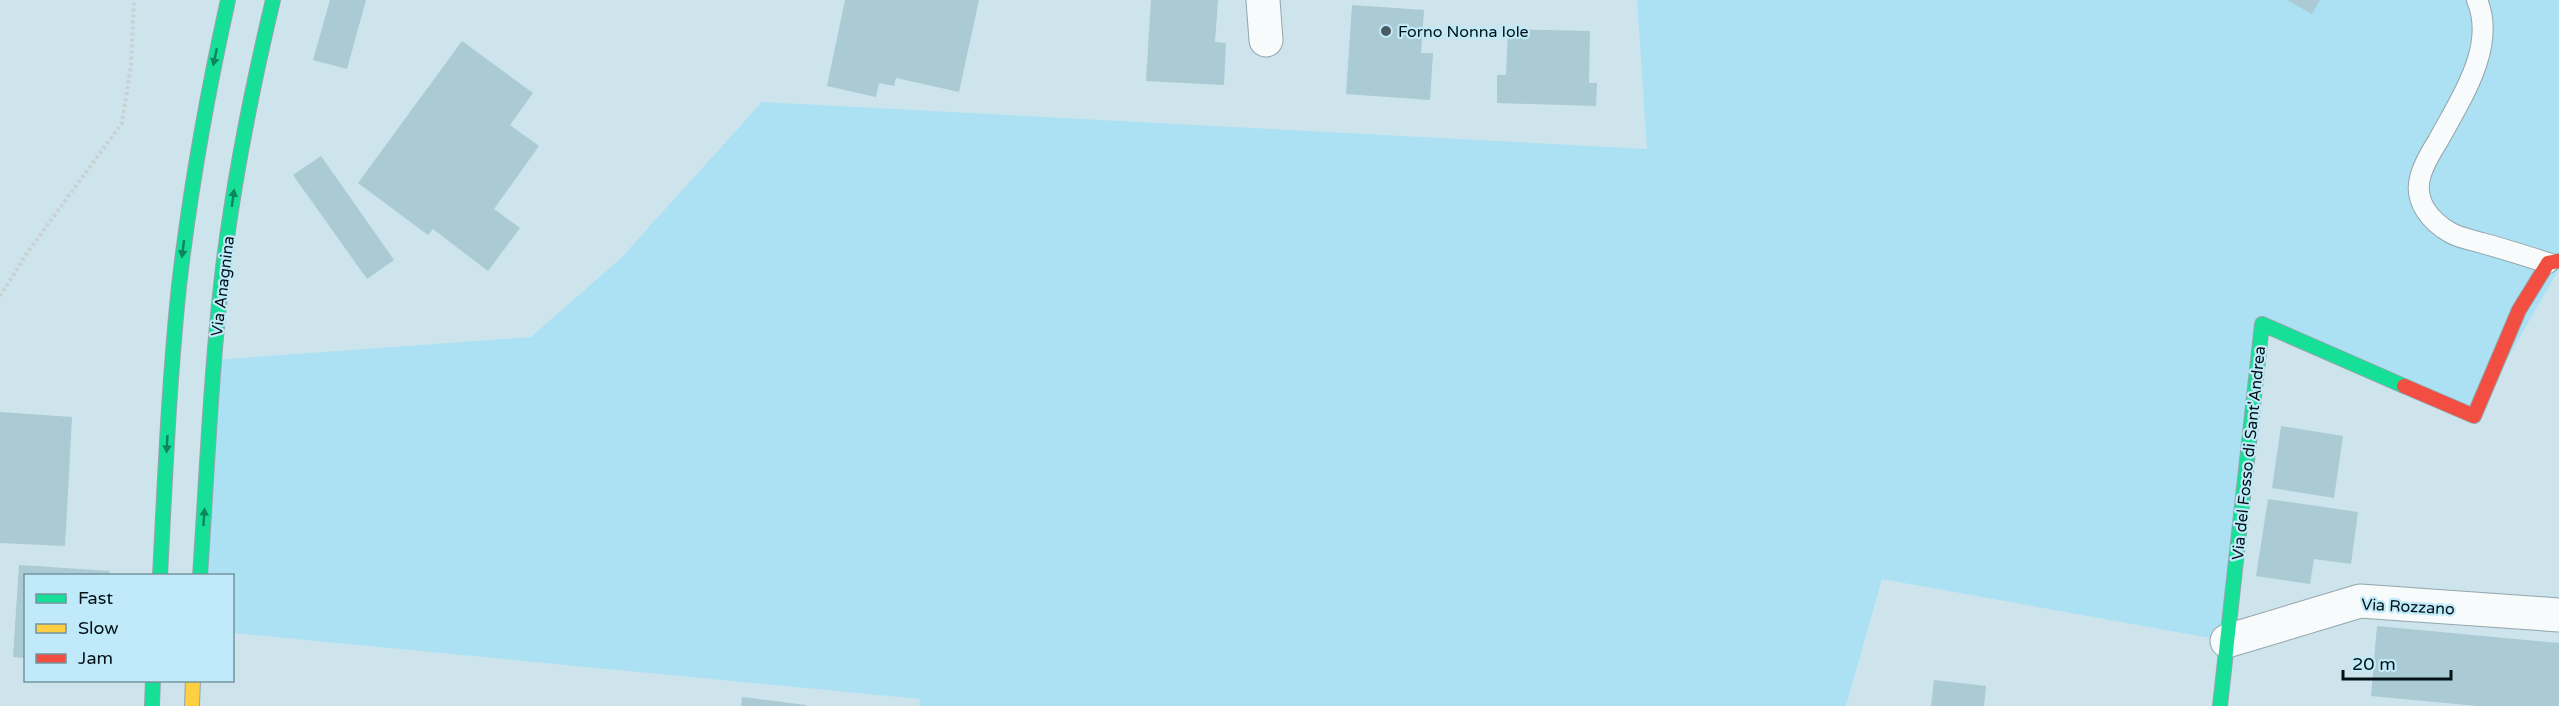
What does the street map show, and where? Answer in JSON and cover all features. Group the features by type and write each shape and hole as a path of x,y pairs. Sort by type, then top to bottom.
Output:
{"main road":[{"path":"160,574 172,360 184,245 212,73 228,0"},
{"name":"Via Anagnina","path":"200,574 214,360 226,250 246,117 273,0"},
{"name":"Via del Fosso di Sant'Andrea","path":"2220,706 2262,324 2474,416 2520,310 2553,262"},
{"path":"152,706 153,682"},
{"path":"192,706 193,682"}],"street":[{"path":"1263,0 1266,40"},
{"name":"Via Rozzano","path":"2227,641 2360,601 2559,615"}],"lane":[{"path":"2477,0 2482,12 2483,31 2480,52 2419,179 2419,191 2424,211 2437,224 2453,234 2553,262"}],"path":[{"path":"0,296 27,253 122,123 131,65 134,0"}],"shaded area":[{"path":"1637,0 2559,0 2559,269 2474,416 2262,324 2227,641 1882,579 1846,706 919,706 920,699 234,633 234,574 199,574 214,360 531,337 620,259 762,102 1647,149"}],"building":[{"path":"330,0 366,0 347,69 313,60"},
{"path":"845,0 979,0 959,92 896,78 894,86 879,83 876,97 827,86"},
{"path":"1151,0 1218,0 1215,42 1226,43 1224,85 1146,81"},
{"path":"2287,0 2320,0 2312,14"},
{"name":"Forno Nonna Iole","path":"1352,5 1424,10 1421,53 1433,53 1430,100 1346,94"},
{"path":"1508,29 1590,31 1589,83 1597,83 1596,106 1497,103 1497,75 1506,75"},
{"path":"462,41 533,93 510,125 539,146 494,209 520,228 488,271 433,229 428,235 358,183"},
{"path":"321,156 394,260 367,279 293,175"},
{"path":"0,412 72,417 65,546 0,543"},
{"path":"2281,426 2343,436 2334,498 2272,488"},
{"path":"2268,499 2358,512 2351,564 2314,559 2310,584 2256,576"},
{"path":"19,565 110,571 109,574 24,574 24,658 13,657"},
{"path":"2377,626 2559,643 2559,706 2477,706 2371,696"},
{"path":"1934,680 1986,686 1984,706 1931,706"},
{"path":"742,697 806,705 806,706 741,706"}],"traffic: fast":[{"path":"160,574 170,394 179,286 200,143 228,0"},
{"path":"200,574 212,383 223,268 244,133 273,0"},
{"path":"2220,706 2262,324 2404,386"},
{"path":"152,706 153,682"}],"traffic: slow":[{"path":"192,706 193,682"}],"traffic: jam":[{"path":"2404,386 2474,416 2519,310 2548,263 2559,261"}],"place":[{"name":"Forno Nonna Iole","path":"1386,31"}]}
